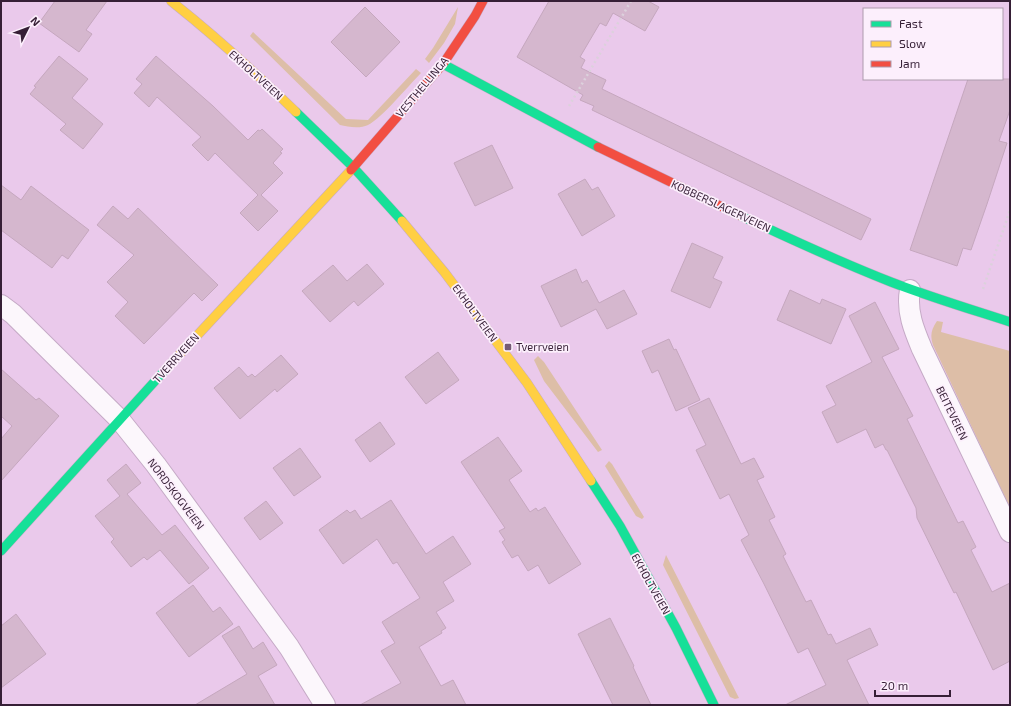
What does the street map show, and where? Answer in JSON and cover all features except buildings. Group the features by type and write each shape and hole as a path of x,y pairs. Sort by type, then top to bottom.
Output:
{"street":[{"name":"EKHOLTVEIEN","path":"171,1 200,24 266,83 354,167 392,209 445,273 527,383 620,526 676,628 714,705"},
{"name":"VESTHELLINGA","path":"354,167 443,64 475,16 483,1"},
{"name":"KOBBERSLAGERVEIEN","path":"443,64 693,194 824,254 910,290 956,306 1010,322"},
{"name":"TVERRVEIEN","path":"1,551 230,299 354,167"},
{"name":"BEITEVEIEN","path":"910,290 908,298 911,321 922,349 1010,532"},
{"name":"NORDSKOGVEIEN","path":"1,305 13,314 120,420 156,465 289,647 325,705"}],"path":[{"path":"558,125 631,1"},
{"path":"976,311 1010,210"}],"shaded area":[{"path":"458,7 455,24 444,43 429,63 425,59"},
{"path":"253,32 346,119 368,120 416,69 421,73 380,116 368,125 350,127 340,125 250,36"},
{"path":"937,321 943,322 941,332 1010,351 1010,508 933,345 933,327"},
{"path":"538,356 544,362 602,450 598,452 544,381 534,360"},
{"path":"609,461 644,517 642,519 636,516 605,466"},
{"path":"666,555 739,698 735,699 730,697 663,565"}],"traffic: fast":[{"path":"443,64 598,147"},
{"path":"296,112 353,167 402,221"},
{"path":"741,216 815,250 891,282 1010,322"},
{"path":"1,551 165,370"},
{"path":"591,481 620,526 676,628 714,705"}],"traffic: slow":[{"path":"171,1 235,55 296,112"},
{"path":"165,370 351,170"},
{"path":"402,221 445,273 527,383 591,481"}],"traffic: jam":[{"path":"351,170 443,64 475,16 483,1"},
{"path":"598,147 741,216"}],"place":[{"name":"Tverrveien","path":"508,347"}]}
